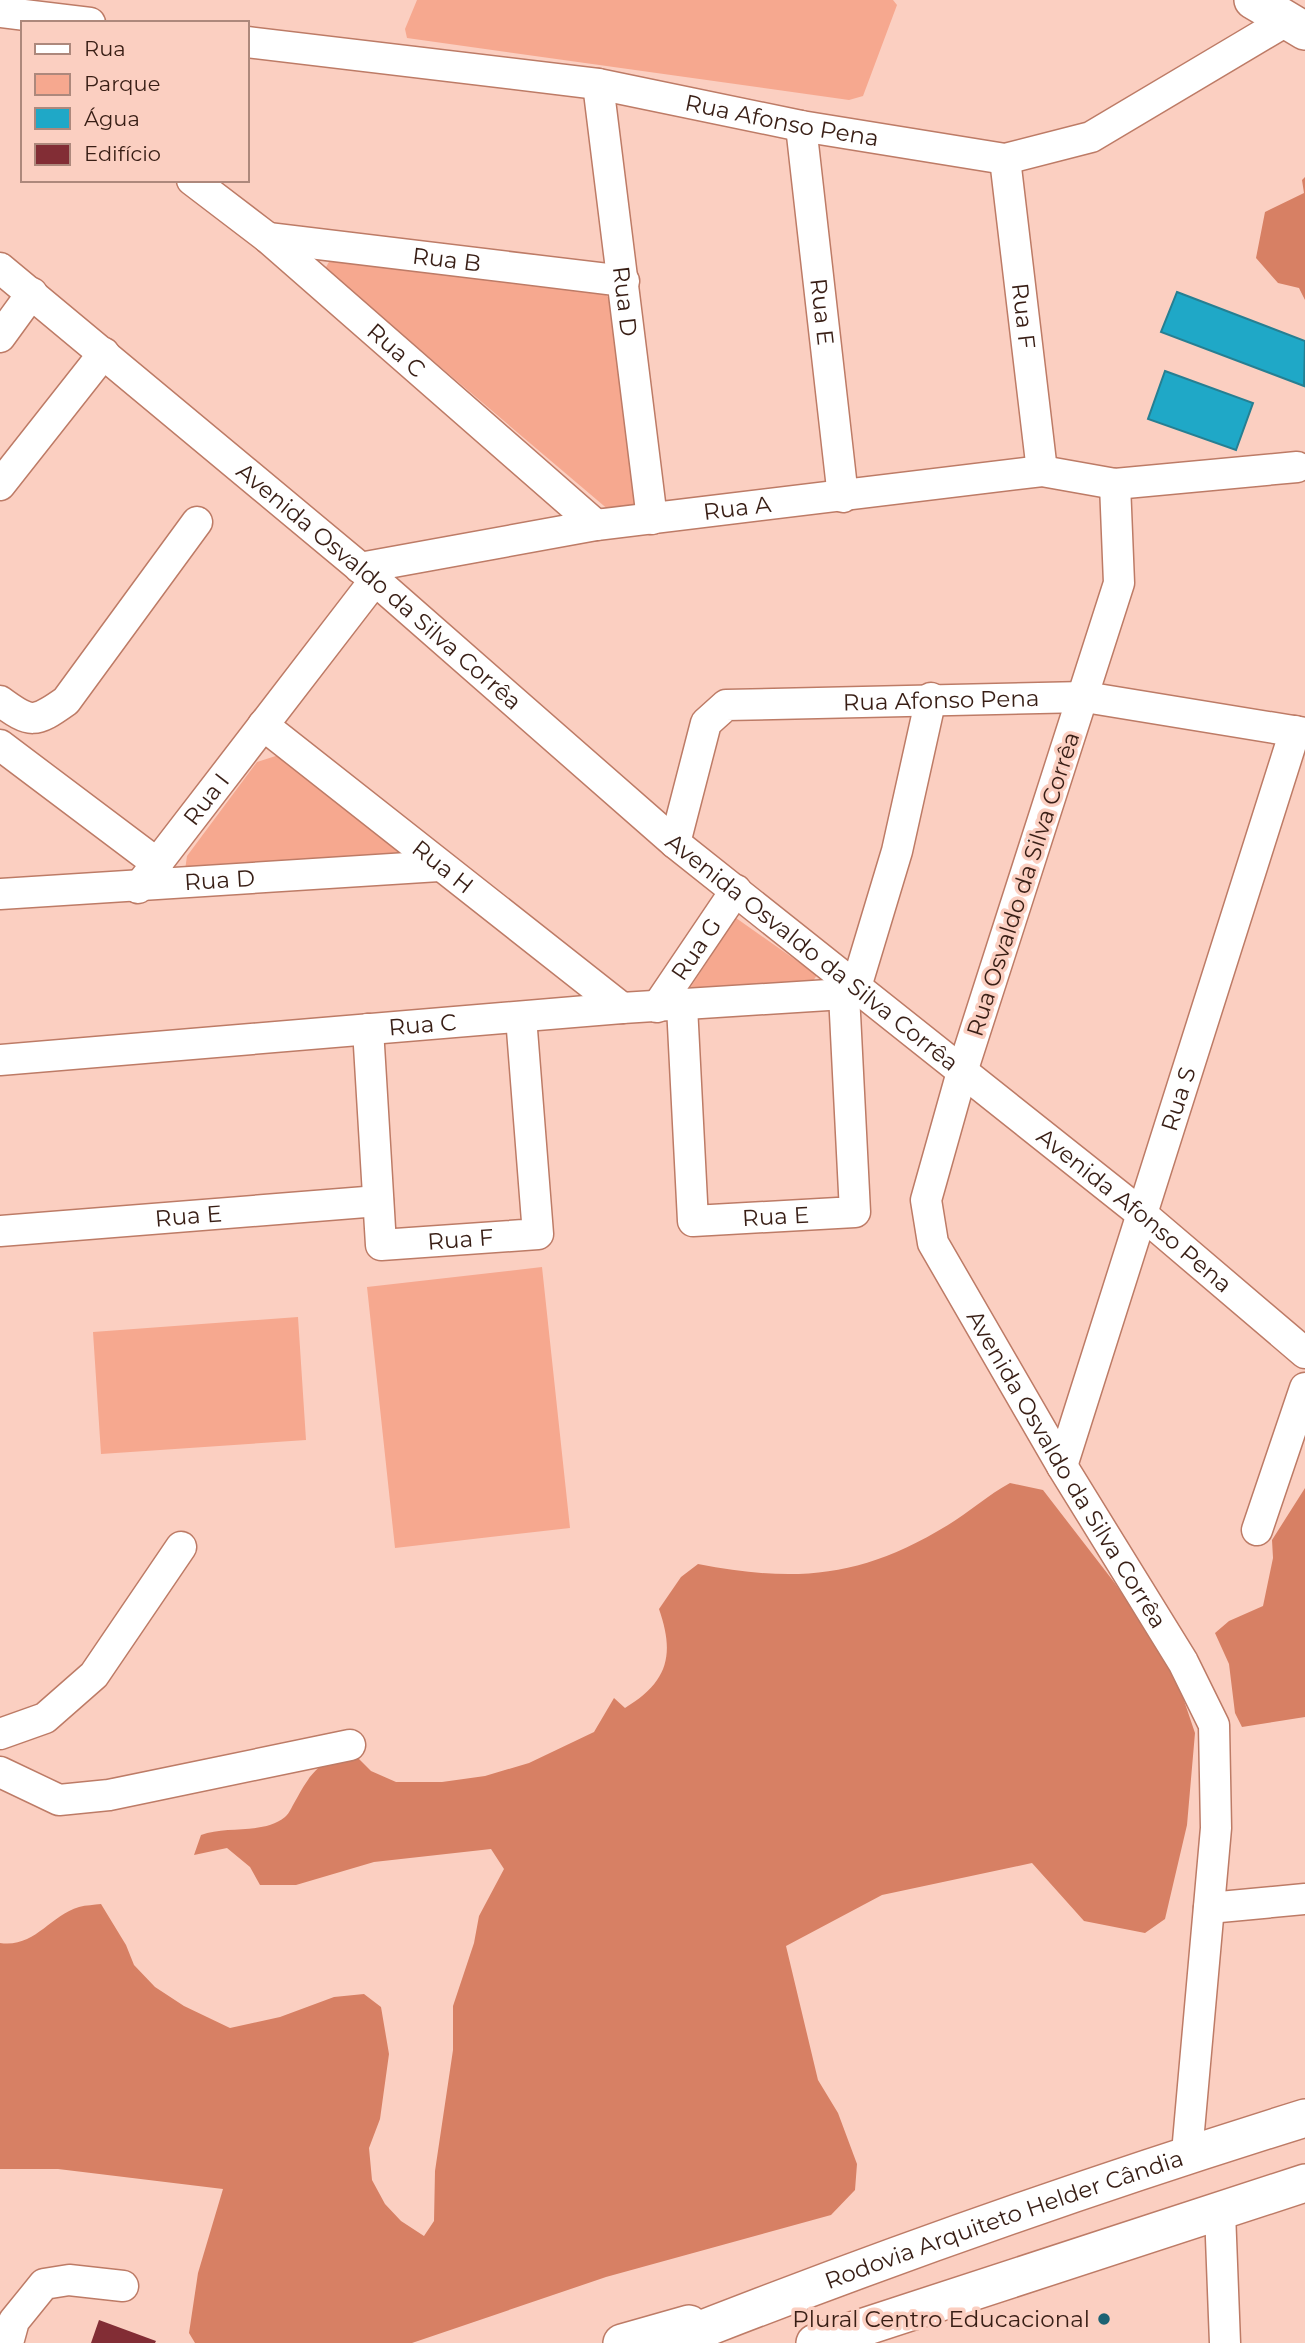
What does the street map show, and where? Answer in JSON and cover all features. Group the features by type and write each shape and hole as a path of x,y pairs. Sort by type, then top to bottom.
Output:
{"main road":[{"path":"1254,0 1296,26"},
{"name":"Rodovia Arquiteto Helder Cândia","path":"667,2343 784,2297 1188,2153 1305,2118"},
{"path":"815,2343 1305,2183"},
{"path":"622,2343 784,2297"}],"street":[{"path":"0,12 74,21"},
{"name":"Rua Afonso Pena","path":"248,42 598,84 801,126 1005,159 1091,137 1296,26"},
{"name":"Rua D","path":"598,84 652,519"},
{"name":"Rua E","path":"801,126 843,497"},
{"name":"Rua F","path":"1005,159 1042,471"},
{"name":"Rua C","path":"195,182 268,238 596,525"},
{"name":"Rua B","path":"268,238 624,281"},
{"name":"Avenida Osvaldo da Silva Corrêa","path":"0,268 368,574 676,843 736,890 850,990 961,1072 926,1200 933,1243 1062,1466 1184,1662 1214,1725 1216,1828 1188,2153"},
{"path":"0,337 32,293"},
{"path":"0,485 104,353"},
{"name":"Rua A","path":"368,574 596,525 1042,471 1115,484 1297,467"},
{"path":"1085,696 1119,583 1115,484"},
{"path":"0,701 23,718 41,719 66,701 197,522"},
{"name":"Rua I","path":"138,888 263,725 368,574"},
{"name":"Rua Afonso Pena","path":"676,843 706,723 726,705 1085,696 1300,732"},
{"name":"Rua Osvaldo da Silva Corrêa","path":"961,1072 1085,696"},
{"path":"850,990 897,851 932,698"},
{"name":"Rua H","path":"263,725 622,1008"},
{"name":"Rua S","path":"1062,1466 1300,732"},
{"path":"0,746 158,864"},
{"name":"Rua D","path":"0,894 138,888 439,866"},
{"name":"Rua G","path":"669,1007 736,890"},
{"name":"Rua E","path":"669,1007 693,1221 855,1213 850,990"},
{"name":"Rua C","path":"0,1060 850,990"},
{"name":"Rua F","path":"368,1029 381,1245 538,1234 521,1017"},
{"name":"Avenida Afonso Pena","path":"961,1072 1143,1215 1305,1353"},
{"name":"Rua E","path":"0,1231 378,1201"},
{"path":"1257,1530 1305,1388"},
{"path":"0,1734 45,1718 94,1675 181,1547"},
{"path":"0,1772 59,1800 108,1795 350,1745"},
{"path":"1209,1908 1305,1899"},
{"path":"1220,2212 1225,2343"},
{"path":"8,2343 14,2321 44,2284 69,2280 124,2286"}],"green space":[{"path":"417,0 893,0 897,5 863,96 849,100 407,38 405,29"},
{"path":"330,260 603,291 611,301 635,504 625,512 610,511 325,269"},
{"path":"282,754 404,850 399,857 185,870 187,856 257,762"},
{"path":"736,918 817,975 809,987 688,991"},
{"path":"542,1267 570,1528 395,1548 367,1287"},
{"path":"298,1317 306,1440 101,1454 93,1332"}],"shaded area":[{"path":"1305,177 1305,300 1299,288 1278,283 1256,258 1265,212 1304,193 1302,180"},
{"path":"1010,1483 1043,1490 1114,1582 1172,1665 1195,1733 1187,1825 1165,1919 1145,1933 1084,1921 1032,1863 882,1895 786,1946 818,2080 838,2113 857,2164 855,2190 831,2215 606,2277 412,2343 195,2343 189,2333 198,2273 223,2189 58,2169 0,2169 0,1943 23,1941 68,1911 101,1904 126,1945 134,1965 155,1987 184,2006 230,2028 280,2017 334,1997 364,1994 381,2007 389,2054 380,2119 369,2148 372,2180 385,2204 401,2221 424,2236 434,2221 435,2171 453,2050 453,2006 474,1943 479,1916 504,1869 491,1849 374,1862 296,1885 260,1885 250,1867 227,1848 194,1855 201,1835 276,1823 288,1813 313,1773 333,1760 353,1753 371,1771 396,1782 442,1782 485,1776 529,1763 594,1732 614,1698 625,1708 651,1688 659,1677 667,1654 664,1625 659,1609 681,1577 698,1564 734,1570 798,1574 857,1566 916,1543"},
{"path":"1305,1488 1305,1717 1242,1727 1235,1713 1229,1664 1215,1633 1229,1621 1263,1606 1273,1558 1272,1540"}],"water":[{"path":"1177,292 1305,341 1304,386 1161,332"},
{"path":"1165,371 1253,403 1236,450 1148,419"}],"building":[{"path":"99,2320 156,2341 91,2343"}],"place":[{"name":"Plural Centro Educacional","path":"1104,2319"}]}
